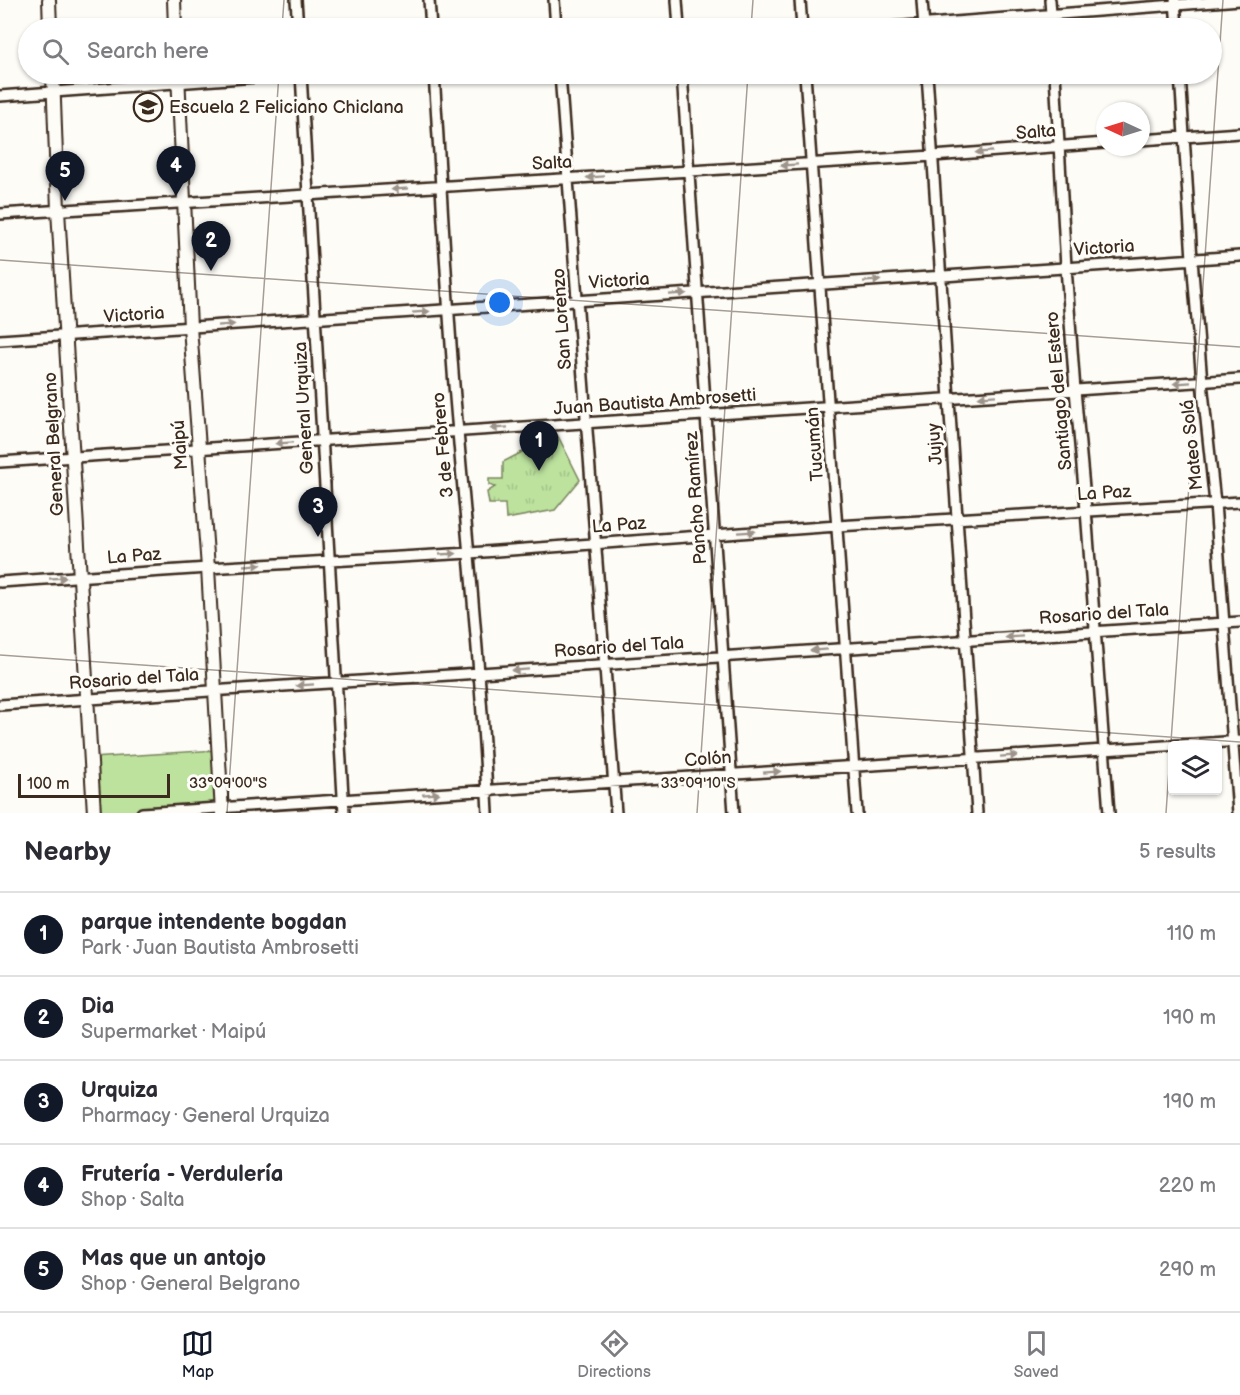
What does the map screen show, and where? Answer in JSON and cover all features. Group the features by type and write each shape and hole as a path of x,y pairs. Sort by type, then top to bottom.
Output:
{"street":[{"path":"49,0 50,18"},
{"path":"174,0 175,18"},
{"path":"296,0 297,18"},
{"path":"429,0 430,18"},
{"path":"554,0 555,18"},
{"path":"677,0 678,18"},
{"path":"800,0 801,18"},
{"path":"922,0 923,18"},
{"path":"1050,0 1051,18"},
{"path":"1019,18 1175,3 1240,0"},
{"path":"1175,3 1176,18"},
{"name":"General Belgrano","path":"53,84 58,210 94,813"},
{"path":"0,96 125,84"},
{"name":"Maipú","path":"178,84 190,327 208,568 222,810"},
{"name":"General Urquiza","path":"302,84 344,813"},
{"name":"3 de Febrero","path":"435,84 448,310 470,553 488,813"},
{"name":"San Lorenzo","path":"561,84 616,813"},
{"name":"Pancho Ramírez","path":"683,84 734,813"},
{"name":"Tucumán","path":"806,84 857,813"},
{"name":"Jujuy","path":"928,84 976,813"},
{"name":"Santiago del Estero","path":"1056,84 1075,390 1109,813"},
{"name":"Mateo Solá","path":"1181,84 1202,382 1237,741 1238,813"},
{"path":"1150,139 1240,133"},
{"name":"Salta","path":"0,214 933,156 1096,144"},
{"name":"Victoria","path":"0,340 1240,256"},
{"name":"Juan Bautista Ambrosetti","path":"0,462 1240,379"},
{"name":"La Paz","path":"0,582 470,553 957,518 1240,502"},
{"name":"Rosario del Tala","path":"0,705 1240,622"},
{"name":"Colón","path":"142,813 222,810 487,790 1237,741"}],"green space":[{"path":"557,434 580,480 555,510 506,519 505,504 489,504 487,492 495,487 489,485 489,479 503,479 503,462"},
{"path":"217,750 221,807 95,813 92,758"}],"place":[{"name":"Escuela 2 Feliciano Chiclana","path":"148,107"},
{"name":"Frutería - Verdulería","path":"176,196"},
{"name":"Mas que un antojo","path":"65,201"},
{"name":"Dia","path":"211,271"},
{"name":"parque intendente bogdan","path":"539,471"},
{"name":"Urquiza","path":"318,537"}]}
